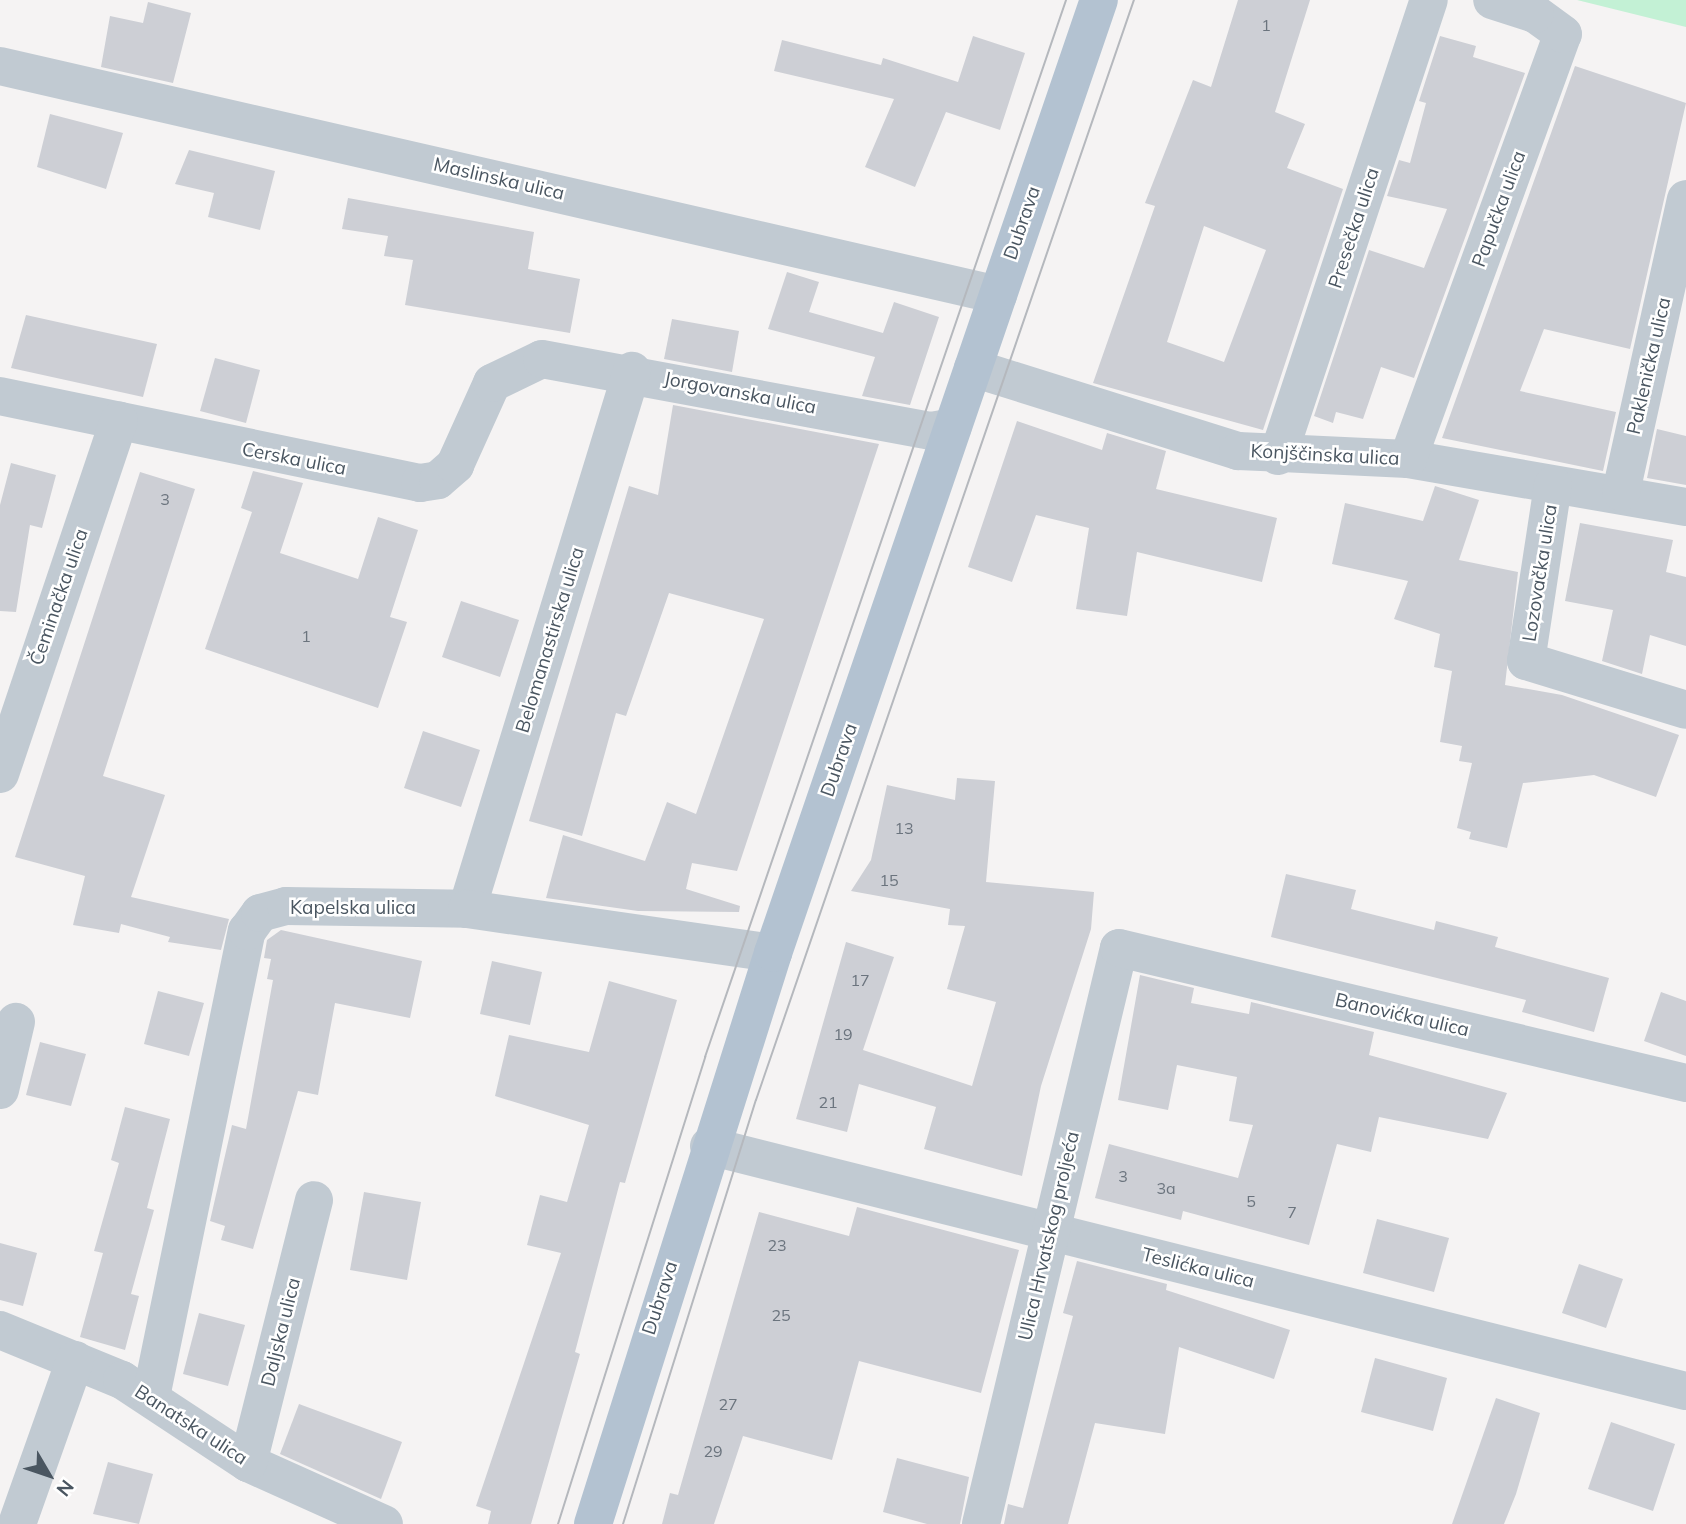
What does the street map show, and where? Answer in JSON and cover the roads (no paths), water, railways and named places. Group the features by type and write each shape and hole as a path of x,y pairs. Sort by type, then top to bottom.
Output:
{"main road":[{"name":"Dubrava","path":"593,1524 709,1146 772,953 1099,0"}],"street":[{"name":"Presečka ulica","path":"1278,456 1429,0"},
{"name":"Papučka ulica","path":"1408,459 1563,34 1535,14 1493,0"},
{"name":"Maslinska ulica","path":"0,66 998,295"},
{"name":"Paklenička ulica","path":"1620,492 1686,199"},
{"name":"Jorgovanska ulica","path":"526,363 561,358 931,431 953,427"},
{"name":"Cerska ulica","path":"0,396 421,483 447,475 480,400 492,383 526,363"},
{"name":"Konjščinska ulica","path":"973,368 1158,429 1278,456 1408,459 1553,485 1620,492 1686,507"},
{"name":"Belomanastirska ulica","path":"467,909 632,371"},
{"name":"Čeminačka ulica","path":"0,774 119,419"},
{"name":"Lozovačka ulica","path":"1553,485 1526,661 1686,710"},
{"name":"Kapelska ulica","path":"150,1397 247,931 260,913 286,906 467,909 772,953"},
{"name":"Banovićka ulica","path":"1119,948 1686,1083"},
{"name":"Ulica Hrvatskog proljeća","path":"981,1524 1119,948"},
{"path":"0,1090 16,1022"},
{"name":"Teslićka ulica","path":"709,1146 1686,1391"},
{"name":"Daljska ulica","path":"247,1464 314,1200"},
{"name":"Banatska ulica","path":"0,1330 75,1360 150,1397 247,1464 384,1524"},
{"path":"17,1524 75,1360"}],"tram line":[{"path":"558,1524 705,1057 1066,0"},
{"path":"623,1524 756,1100 1134,0"}]}
